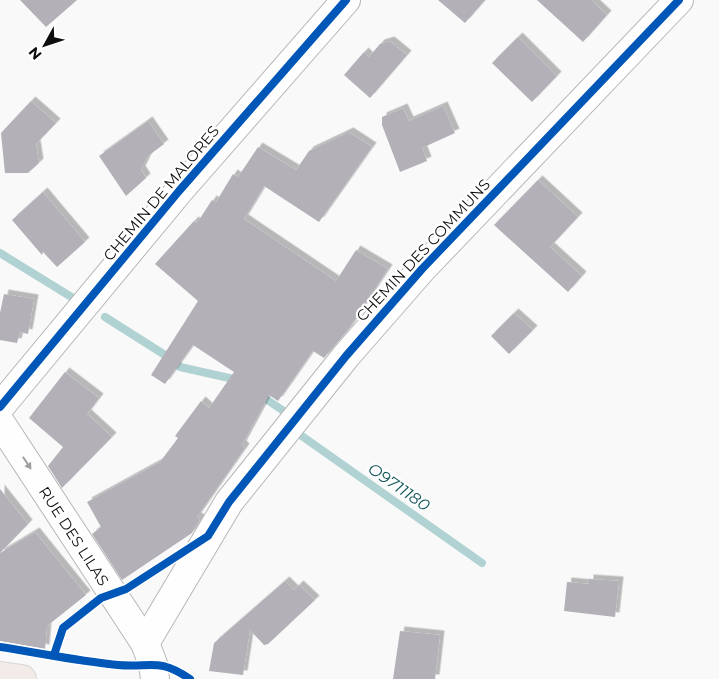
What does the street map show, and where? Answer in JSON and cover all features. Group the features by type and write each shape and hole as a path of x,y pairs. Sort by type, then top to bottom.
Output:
{"main road":[{"path":"0,676 22,679"}],"street":[{"name":"CHEMIN DE MALORES","path":"0,408 179,191 346,0"},
{"name":"CHEMIN DES COMMUNS","path":"145,644 229,502 346,356 422,269 679,0"},
{"name":"RUE DES LILAS","path":"0,422 145,644 153,664 155,679"}],"building":[{"path":"20,0 77,0 46,27"},
{"path":"438,0 485,0 465,23"},
{"path":"537,0 591,0 607,15 583,42"},
{"path":"518,37 557,76 532,102 492,63"},
{"path":"390,41 407,55 370,98 344,75 364,52 369,57 380,44"},
{"path":"31,101 56,123 36,144 39,163 28,173 5,173 1,133"},
{"path":"443,106 455,133 422,148 427,161 400,172 382,125 382,117 403,108 409,121"},
{"path":"148,121 164,144 148,156 141,170 146,178 126,196 99,156"},
{"path":"349,132 372,147 319,222 264,186 244,219 336,281 356,250 388,269 348,330 324,358 313,351 278,401 269,395 242,445 245,448 197,517 200,519 192,533 122,580 92,534 101,527 87,502 160,462 178,438 175,436 201,401 209,408 234,372 193,345 165,384 151,375 198,301 155,264 194,221 197,223 212,200 216,202 233,174 238,177 258,147 296,170 309,151"},
{"path":"538,180 578,217 550,247 582,276 568,292 494,225"},
{"path":"43,192 85,242 57,267 43,252 42,255 12,220"},
{"path":"4,294 34,299 28,334 20,332 17,343 0,340 0,313"},
{"path":"514,313 533,330 509,354 491,336"},
{"path":"65,372 99,398 87,414 112,437 62,488 48,466 63,447 29,418"},
{"path":"0,489 28,524 0,553"},
{"path":"35,532 86,595 47,626 45,649 0,641 0,553"},
{"path":"589,579 619,581 615,617 564,611 567,582 589,584"},
{"path":"285,581 294,590 299,585 315,600 268,644 264,645 250,630 243,675 209,671 214,643"},
{"path":"400,631 440,635 435,679 393,679"}],"waterway":[{"name":"O9711180","path":"0,253 73,298"},
{"name":"O9711180","path":"105,317 176,362 180,367 238,380"},
{"name":"O9711180","path":"260,395 285,412"},
{"name":"O9711180","path":"299,434 482,563"}],"cycle path":[{"path":"0,407 179,191 346,0"},
{"path":"54,655 63,628 101,598 126,589 208,536 229,502 346,356 422,269 679,0"},
{"path":"0,647 118,665 162,666 179,672 190,679"}]}
